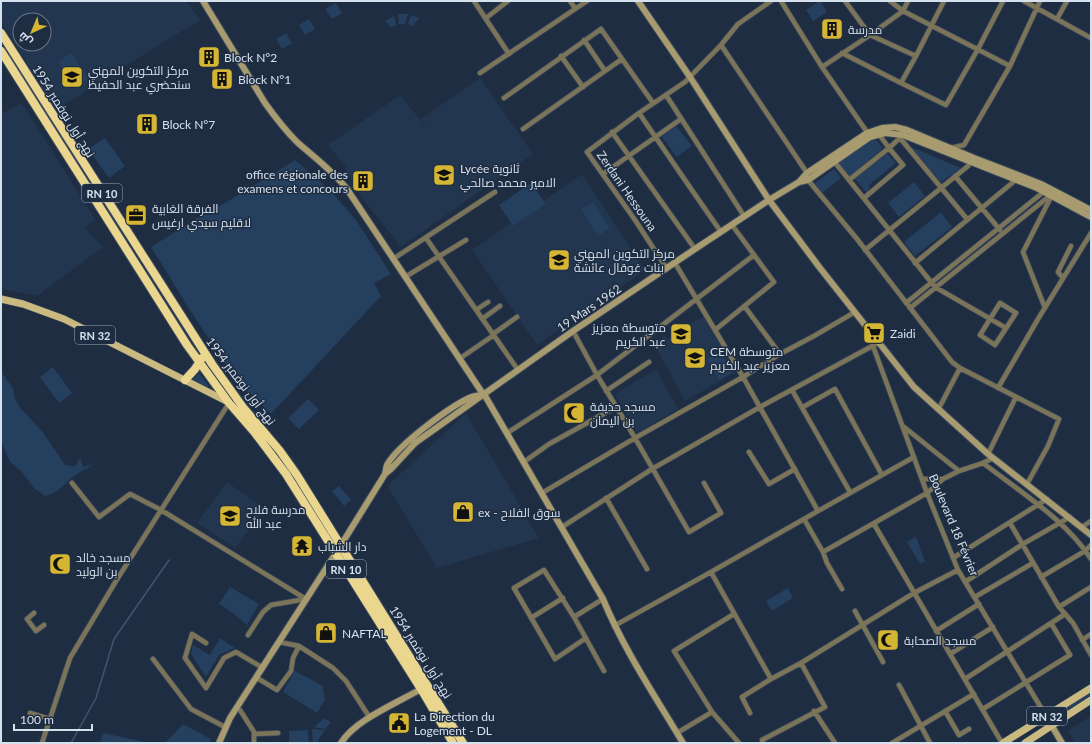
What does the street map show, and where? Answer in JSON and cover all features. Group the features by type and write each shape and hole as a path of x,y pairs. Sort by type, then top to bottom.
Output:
{"highway":[{"name":"نهج أول نوفمبر 1954","path":"1,33 222,378 242,406 290,464 341,545 362,587 392,636 462,743"},
{"name":"نهج أول نوفمبر 1954","path":"1,51 88,190 193,352 229,403 255,433 286,474 336,553 362,587"},
{"path":"187,378 200,362 204,351"},
{"path":"187,378 192,364 193,352"},
{"name":"نهج أول نوفمبر 1954","path":"392,636 453,743"}],"main road":[{"name":"RN 32","path":"1,299 23,304 64,320 187,378 229,403 242,406"},
{"name":"RN 32","path":"1005,742 1091,688"},
{"name":"RN 32","path":"1025,743 1091,700"}],"street":[{"path":"203,1 265,103 275,117 296,140 343,184 483,394 562,527 603,599 614,626 642,676 683,743"},
{"path":"474,1 509,54"},
{"path":"486,18 508,1"},
{"path":"570,1 575,8"},
{"path":"480,73 587,1"},
{"path":"638,1 690,77 769,200 855,312 876,344 914,387 938,410 991,456 1091,535"},
{"name":"Zerdani Hessouna","path":"666,269 635,220 587,152 612,132 690,77 721,45 738,24 771,1"},
{"path":"781,1 822,67 869,135"},
{"path":"845,1 870,35 916,56"},
{"path":"890,1 903,11 1010,66"},
{"path":"822,67 903,11 908,1"},
{"path":"901,84 944,1"},
{"path":"842,54 946,105 1003,1"},
{"path":"1024,1 1091,38"},
{"path":"951,148 964,145 1010,66 1040,1"},
{"path":"1057,19 1067,1"},
{"path":"504,98 601,29 653,103"},
{"path":"584,40 605,71"},
{"path":"721,45 807,173"},
{"path":"561,56 583,87"},
{"path":"523,129 622,60"},
{"path":"666,95 744,216"},
{"path":"639,113 721,232"},
{"path":"603,174 681,119"},
{"path":"799,182 807,173 869,135 888,127 1018,178 1091,210"},
{"path":"612,132 695,248"},
{"path":"864,198 903,165 877,132"},
{"path":"903,134 951,148 972,160"},
{"path":"849,180 889,148 903,134"},
{"path":"903,134 941,188 967,219"},
{"path":"799,182 808,180 832,159"},
{"path":"832,159 935,287 1006,328"},
{"path":"865,250 941,188 972,160"},
{"path":"955,176 1002,234"},
{"path":"915,263 1018,178"},
{"path":"808,180 865,250 952,362 960,368 1059,419 1048,446 1027,484"},
{"name":"19 Mars 1962","path":"219,743 225,727 385,474 415,443 573,331 695,248 799,182"},
{"path":"906,302 1047,190"},
{"path":"393,260 495,192"},
{"path":"1054,193 1091,217"},
{"path":"910,308 1054,193"},
{"path":"1045,308 1023,252 1054,193"},
{"path":"715,330 774,282 732,224"},
{"path":"998,388 1091,233"},
{"path":"426,238 518,370"},
{"path":"405,277 466,240"},
{"path":"1063,278 1058,272 1072,246"},
{"path":"507,433 597,375 754,255"},
{"path":"675,263 743,377 818,511"},
{"path":"476,310 488,302"},
{"path":"1000,303 1016,313 1006,328 995,345 980,335 1000,303"},
{"path":"482,319 500,306"},
{"path":"745,306 780,354"},
{"path":"542,493 855,312"},
{"path":"459,360 517,317"},
{"path":"573,331 606,391 689,532 721,513 704,483"},
{"path":"562,527 652,469 760,407 876,344"},
{"name":"Boulevard 18 Février","path":"876,344 902,426 958,570 1062,743"},
{"path":"606,391 649,362"},
{"path":"938,410 960,368"},
{"path":"802,407 834,389 882,475"},
{"path":"792,390 850,492"},
{"path":"823,552 927,493 943,479 959,471 983,463 991,456 1016,397"},
{"path":"42,743 70,658 116,581 229,403"},
{"path":"524,462 549,444 616,407"},
{"path":"902,426 959,471"},
{"path":"749,452 768,484 795,469"},
{"path":"614,626 914,457"},
{"path":"983,463 1059,523 1086,551 1091,559"},
{"path":"922,479 943,479"},
{"path":"72,483 99,517 130,494 161,510 306,599"},
{"path":"606,498 647,569"},
{"path":"954,558 1047,499"},
{"path":"965,582 1023,544 1070,517"},
{"path":"804,519 842,589"},
{"path":"1082,527 1091,521"},
{"path":"1010,523 1059,607 1073,623 1091,655"},
{"path":"874,524 936,631 983,709 1005,742"},
{"path":"1041,576 1086,551 1091,545"},
{"path":"975,597 1033,563"},
{"path":"586,638 555,659 514,588 544,570 563,598 586,638 604,671"},
{"path":"750,713 742,697 771,678 800,663 914,593 958,570"},
{"path":"711,572 771,678"},
{"path":"1059,607 1091,586"},
{"path":"531,618 563,598"},
{"path":"248,635 263,612 271,605 306,599"},
{"path":"574,617 603,599"},
{"path":"936,631 979,604"},
{"path":"856,611 883,662"},
{"path":"34,613 27,619 36,631 44,625"},
{"path":"734,614 674,651 712,712 739,743"},
{"path":"965,679 1007,650 1065,614"},
{"path":"983,709 1070,654 1051,623"},
{"path":"950,654 992,627"},
{"path":"206,643 192,634 185,658 206,688 224,658 236,652 262,668"},
{"path":"1082,640 1091,634"},
{"path":"279,642 299,646 339,673 370,718"},
{"path":"257,678 277,690 291,671 293,658 299,646"},
{"path":"153,659 192,708 225,727"},
{"path":"763,743 762,740 824,706 800,663"},
{"path":"899,685 930,743"},
{"path":"340,743 356,726 421,689"},
{"path":"892,743 974,694"},
{"path":"240,710 254,732 254,743"},
{"path":"814,711 835,743"},
{"path":"945,711 959,735 969,729"},
{"path":"677,733 712,712"},
{"path":"30,713 50,719"},
{"path":"254,734 278,733"}],"shaded area":[{"name":"مركز التكوين المهني سنحضري عبد الحفيظ","path":"1,1 186,1 201,20 56,110 20,52 52,52 52,12 12,12 12,39 1,21"},
{"path":"820,1 827,12 813,21 806,10"},
{"path":"336,3 342,13 332,19 325,9"},
{"path":"398,14 408,14 405,24 399,24"},
{"path":"411,15 419,18 413,26 408,24"},
{"path":"394,16 396,25 391,27 385,21"},
{"path":"309,19 315,29 305,35 299,25"},
{"path":"286,33 292,43 282,49 276,39"},
{"path":"71,53 88,79 75,88 58,62"},
{"name":"Lycée ثانوية الامير محمد صالحي","path":"480,78 533,154 401,247 361,197 345,168 346,167 328,145 400,95 427,128 421,119"},
{"path":"22,103 95,219 85,228 103,247 37,296 1,289 1,114"},
{"path":"676,126 692,146 677,157 662,137"},
{"path":"105,138 125,166 109,178 88,149"},
{"path":"874,139 883,148 848,178 836,163"},
{"path":"911,147 961,168 941,182"},
{"path":"886,152 896,163 869,185 870,189 866,192 855,178"},
{"path":"295,160 330,190 356,220 391,274 374,283 381,296 271,414 235,379 151,247"},
{"path":"834,169 841,178 822,193 815,183"},
{"name":"مركز التكوين المهني بنات غوقال عائشة","path":"582,174 645,270 537,345 472,250"},
{"path":"914,182 925,196 899,217 888,203"},
{"path":"531,183 546,204 513,226 499,205"},
{"path":"593,202 610,228 598,236 581,209"},
{"path":"941,212 952,227 915,256 904,242"},
{"name":"CEM متوسطة معزيز عبد الكريم","path":"704,317 736,372 685,401 654,344 665,335 667,339 675,335 675,330"},
{"path":"720,351 732,373 719,380 707,359"},
{"path":"53,367 72,393 59,403 40,377"},
{"path":"656,369 678,409 637,433 615,394"},
{"path":"1,372 13,388 15,399 20,408 42,431 65,465 75,466 80,458 83,467 94,464 76,475 55,492 45,496 34,488 21,471 10,462 1,441"},
{"path":"199,373 209,386 206,389 191,381"},
{"path":"308,399 319,410 299,429 288,418"},
{"name":"ex - سوق الفلاح","path":"466,413 539,538 437,568 387,486"},
{"name":"مدرسة فلاح عبد الله","path":"227,482 265,509 235,548 197,523"},
{"path":"339,486 351,500 344,506 332,491"},
{"path":"916,537 925,561 920,564 907,542"},
{"path":"230,587 259,604 247,625 218,603"},
{"path":"788,588 793,598 772,611 766,601"},
{"path":"220,638 235,648 219,655 206,677 191,654 193,645 210,655"},
{"path":"295,671 323,686 325,700 317,713 283,692"},
{"path":"1091,691 1091,695 1060,716 1058,712"},
{"path":"1091,716 1091,743 1075,743 1068,730"},
{"path":"324,718 331,722 325,729 314,727"},
{"path":"183,724 211,739 209,743 165,743"},
{"path":"312,729 325,730 316,743 313,743"},
{"path":"308,730 309,743 289,743 289,731"},
{"path":"103,733 149,743 100,743"}],"waterway":[{"path":"71,743 96,698 114,639 169,560"}],"place":[{"name":"مدرسة","path":"832,29"},
{"name":"Block N°2","path":"209,57"},
{"name":"مركز التكوين المهني سنحضري عبد الحفيظ","path":"72,77"},
{"name":"Block N°1","path":"222,79"},
{"name":"Block N°7","path":"147,124"},
{"name":"Lycée ثانوية الامير محمد صالحي","path":"444,175"},
{"name":"office régionale des examens et concours","path":"363,181"},
{"name":"الفرقة الغابية لاقليم سيدي ارغيس","path":"136,215"},
{"name":"مركز التكوين المهني بنات غوقال عائشة","path":"559,260"},
{"name":"Zaidi","path":"874,333"},
{"name":"متوسطة معزيز عبد الكريم","path":"681,334"},
{"name":"CEM متوسطة معزيز عبد الكريم","path":"695,358"},
{"name":"مسجد حذيفة بن اليمان","path":"574,413"},
{"name":"ex - سوق الفلاح","path":"463,512"},
{"name":"مدرسة فلاح عبد الله","path":"230,516"},
{"name":"دار الشباب","path":"302,546"},
{"name":"مسجد خالد بن الوليد","path":"60,564"},
{"name":"NAFTAL","path":"326,633"},
{"name":"مسجد الصحابة","path":"888,640"},
{"name":"La Direction du Logement - DL","path":"399,723"}]}
